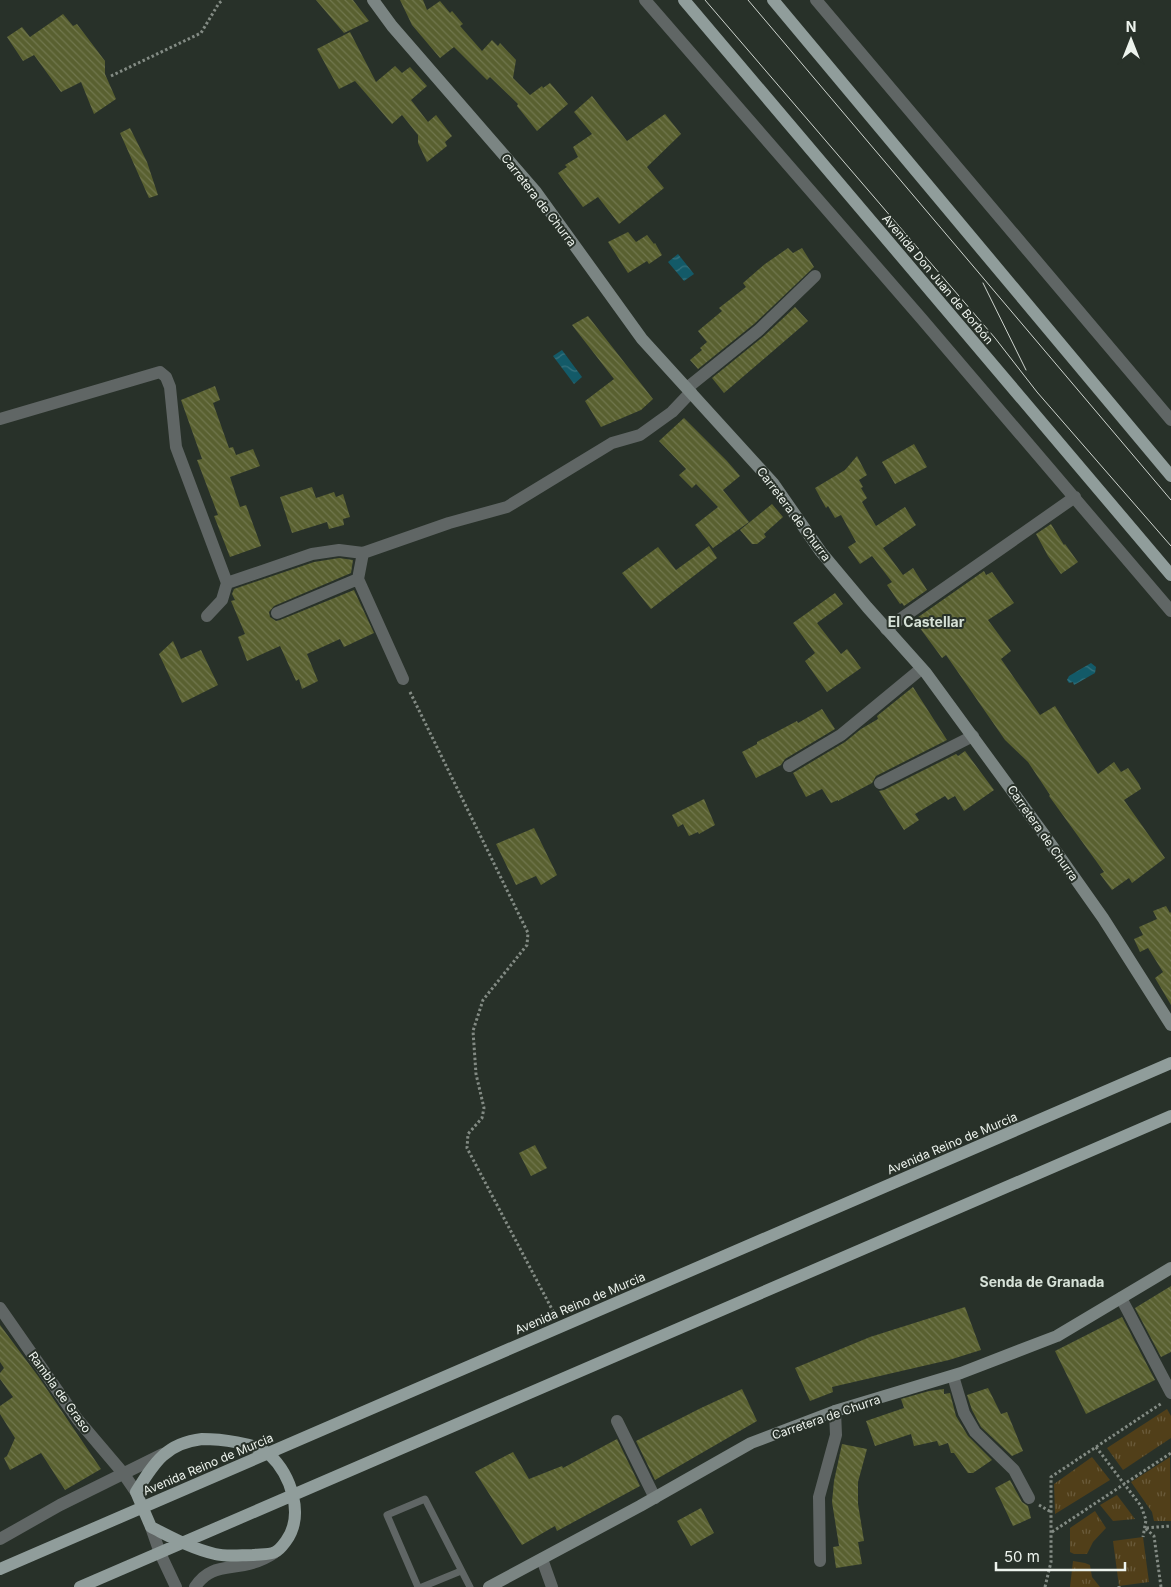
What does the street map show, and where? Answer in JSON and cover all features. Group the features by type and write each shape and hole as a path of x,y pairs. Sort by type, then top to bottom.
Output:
{"main road":[{"name":"Avenida Don Juan de Borbón","path":"684,0 1171,576"},
{"path":"773,0 1171,476"},
{"name":"Avenida Reino de Murcia","path":"0,1569 1171,1063"},
{"path":"80,1587 1171,1116"},
{"path":"218,1439 242,1444 268,1454 287,1480 292,1495 296,1509 295,1521 291,1534 280,1549 274,1553 241,1556 216,1555 182,1542 151,1527 136,1492 153,1465 163,1454 178,1444 190,1440 218,1439"}],"street":[{"name":"Carretera de Churra","path":"373,0 410,47 536,192 642,339 773,483 821,552 922,669 973,736 1103,918 1171,1025"},
{"path":"645,0 1075,497 1171,611"},
{"path":"816,0 1171,420"},
{"path":"228,583 312,554 339,550 363,553 449,523 507,507 574,464 612,443 640,435 672,412 689,390 759,330 814,276"},
{"path":"0,419 160,372 166,377 170,386 176,447 228,583 222,600 207,616"},
{"path":"886,629 1075,497"},
{"path":"363,553 358,579 403,679"},
{"path":"277,613 358,579"},
{"path":"789,766 842,735 922,669"},
{"path":"880,783 973,736"},
{"name":"Carretera de Churra","path":"489,1587 751,1444 835,1411 953,1376 1057,1336 1171,1268"},
{"path":"1121,1298 1167,1398"},
{"name":"Rambla de Graso","path":"0,1308 78,1420 123,1473 136,1492"},
{"path":"953,1376 964,1412 975,1432 1014,1470 1029,1498"},
{"path":"820,1562 819,1497 836,1435 835,1411"},
{"path":"617,1421 655,1498"},
{"path":"0,1539 60,1505 163,1454"},
{"path":"151,1527 160,1553 176,1587"},
{"path":"195,1587 200,1580 211,1572 264,1560 274,1553"},
{"path":"542,1559 552,1587"}],"lane":[{"path":"461,1571 420,1587 387,1515 425,1499 470,1587"}],"path":[{"path":"111,76 201,33 219,3 223,0"},
{"path":"403,679 528,933 527,945 483,1000 473,1031 476,1074 484,1108 482,1118 468,1134 467,1148 561,1327"},
{"path":"1045,1587 1051,1562 1051,1477 1167,1398"},
{"path":"1096,1448 1141,1506 1146,1520 1143,1537"},
{"path":"1051,1533 1171,1452"},
{"path":"1145,1528 1171,1526"},
{"path":"1145,1528 1154,1536 1161,1587"}],"green space":[{"path":"1167,1409 1171,1416 1171,1438 1123,1470 1107,1448"},
{"path":"1092,1457 1110,1480 1055,1514 1054,1484"},
{"path":"1170,1457 1171,1521 1154,1521 1152,1512 1131,1482"},
{"path":"1117,1495 1135,1519 1113,1521 1100,1505"},
{"path":"1095,1511 1106,1528 1093,1542 1087,1554 1074,1554 1070,1552 1070,1528"},
{"path":"1143,1537 1149,1582 1119,1586 1113,1541"},
{"path":"1073,1561 1090,1565 1092,1577 1100,1587 1070,1587"}],"water":[{"path":"678,254 694,274 684,281 668,262"},
{"path":"562,350 582,377 574,384 553,356"},
{"path":"1091,663 1096,667 1095,673 1074,685 1073,682 1069,683 1067,680 1069,676"}],"building":[{"path":"316,0 353,0 369,21 344,33"},
{"path":"400,0 423,0 427,10 440,1 463,24 460,26 482,51 492,40 498,46 500,43 516,60 513,78 530,95 542,86 543,88 550,83 568,104 537,131 517,106 518,104 490,77 487,80 454,47 440,58 412,25"},
{"path":"63,14 73,26 77,24 105,61 105,74 116,99 94,114 81,82 61,92 34,55 23,61 7,37 22,27 30,37"},
{"path":"350,32 376,82 395,66 402,73 410,67 427,86 411,100 428,122 436,115 452,136 445,142 447,146 427,162 418,143 418,135 402,115 392,124 355,81 339,89 317,49"},
{"path":"592,96 627,141 665,114 681,134 647,167 664,188 619,224 598,197 583,207 558,173 567,167 565,165 578,157 573,147 592,134 574,112"},
{"path":"130,128 147,162 158,195 149,198 120,133"},
{"path":"628,232 636,242 647,235 655,243 662,255 649,264 647,261 628,273 608,242"},
{"path":"788,248 793,253 802,248 814,267 754,324 698,369 690,360 702,350 700,348 707,342 698,331 722,311 719,308 746,287 743,283"},
{"path":"795,307 808,321 724,393 712,378 764,336"},
{"path":"588,316 653,399 641,410 601,427 585,401 614,379 572,325"},
{"path":"215,386 220,400 213,403 229,448 233,447 236,455 253,449 260,466 230,477 240,507 246,505 261,546 230,557 214,516 218,515 197,460 202,459 181,400"},
{"path":"684,418 740,476 723,490 749,522 713,548 695,525 718,507 696,484 692,488 679,475 686,469 659,441"},
{"path":"914,444 927,467 895,484 882,462"},
{"path":"857,456 867,475 859,480 867,498 862,502 876,526 905,507 916,525 883,548 903,575 913,568 927,590 904,606 902,603 900,604 887,585 892,582 872,556 860,564 848,547 856,542 841,515 835,518 828,506 826,508 815,488 845,470"},
{"path":"312,487 316,498 334,492 336,497 343,494 350,517 343,519 344,525 329,529 327,522 292,533 280,497"},
{"path":"772,504 783,517 764,534 766,537 757,544 752,544 740,530"},
{"path":"1051,524 1064,545 1078,562 1061,574 1036,534"},
{"path":"709,546 717,558 651,609 622,573 658,547 676,570"},
{"path":"339,558 353,560 351,573 274,606 269,612 270,617 276,621 280,620 354,590 374,633 344,647 340,639 307,654 318,681 302,689 299,679 296,681 280,646 247,661 238,637 245,634 231,601 235,600 232,594 234,589 314,562"},
{"path":"984,571 986,575 992,572 1014,603 988,620 1011,651 1001,659 1040,715 1055,706 1098,774 1114,762 1121,772 1128,768 1139,784 1141,789 1124,800 1165,858 1132,883 1129,878 1112,890 1100,874 1104,872 1049,796 1028,762 1005,740 946,655 942,658 914,620"},
{"path":"835,593 843,604 817,623 841,654 847,649 861,668 827,692 805,661 815,653 793,623"},
{"path":"173,641 181,659 201,650 218,685 182,703 159,654"},
{"path":"913,687 947,740 876,776 872,783 838,801 831,803 822,789 806,797 793,773 845,742 861,729 878,719 877,716"},
{"path":"822,709 835,729 785,759 781,765 756,778 742,752 757,744 757,742 797,721 798,723"},
{"path":"965,751 994,790 964,811 955,796 948,800 945,796 915,814 919,820 904,830 879,791 956,754 958,756"},
{"path":"704,799 715,825 699,834 698,832 689,836 683,824 678,827 672,815"},
{"path":"534,828 557,875 541,885 536,876 516,885 496,844"},
{"path":"1166,906 1171,912 1171,1005 1155,978 1163,972 1148,948 1140,952 1134,939 1143,935 1139,927 1157,919 1153,911"},
{"path":"535,1145 547,1168 531,1176 519,1153"},
{"path":"1171,1286 1171,1352 1161,1357 1135,1308"},
{"path":"965,1307 981,1350 949,1360 832,1387 833,1392 810,1401 795,1368 870,1337"},
{"path":"1122,1317 1155,1380 1086,1414 1055,1351"},
{"path":"0,1325 38,1376 101,1469 65,1490 41,1453 10,1470 4,1458 7,1456 15,1438 0,1414 0,1406 13,1397 0,1379 0,1373 4,1368 0,1362"},
{"path":"988,1388 1001,1414 1007,1412 1023,1451 1012,1456 981,1427 972,1410 967,1395"},
{"path":"742,1389 757,1421 655,1480 636,1441"},
{"path":"944,1389 944,1394 950,1393 956,1416 968,1436 992,1460 973,1473 968,1473 954,1453 951,1453 948,1443 939,1446 937,1441 914,1446 911,1434 875,1446 866,1421 904,1408 901,1399"},
{"path":"617,1439 640,1486 557,1531 555,1526 522,1545 475,1472 513,1452 529,1479 562,1466 563,1468"},
{"path":"842,1444 867,1449 858,1482 858,1504 864,1541 858,1542 862,1564 836,1568 833,1547 839,1546 832,1502 834,1481"},
{"path":"1010,1480 1022,1502 1028,1506 1031,1518 1013,1526 995,1488"},
{"path":"701,1508 714,1533 691,1546 677,1521"}],"tram line":[{"path":"705,0 995,338 1037,392 1171,546"},
{"path":"748,0 1171,500"},
{"path":"983,283 1026,370"}],"district":[{"name":"El Castellar","path":"926,621"},
{"name":"Senda de Granada","path":"1042,1281"}]}
